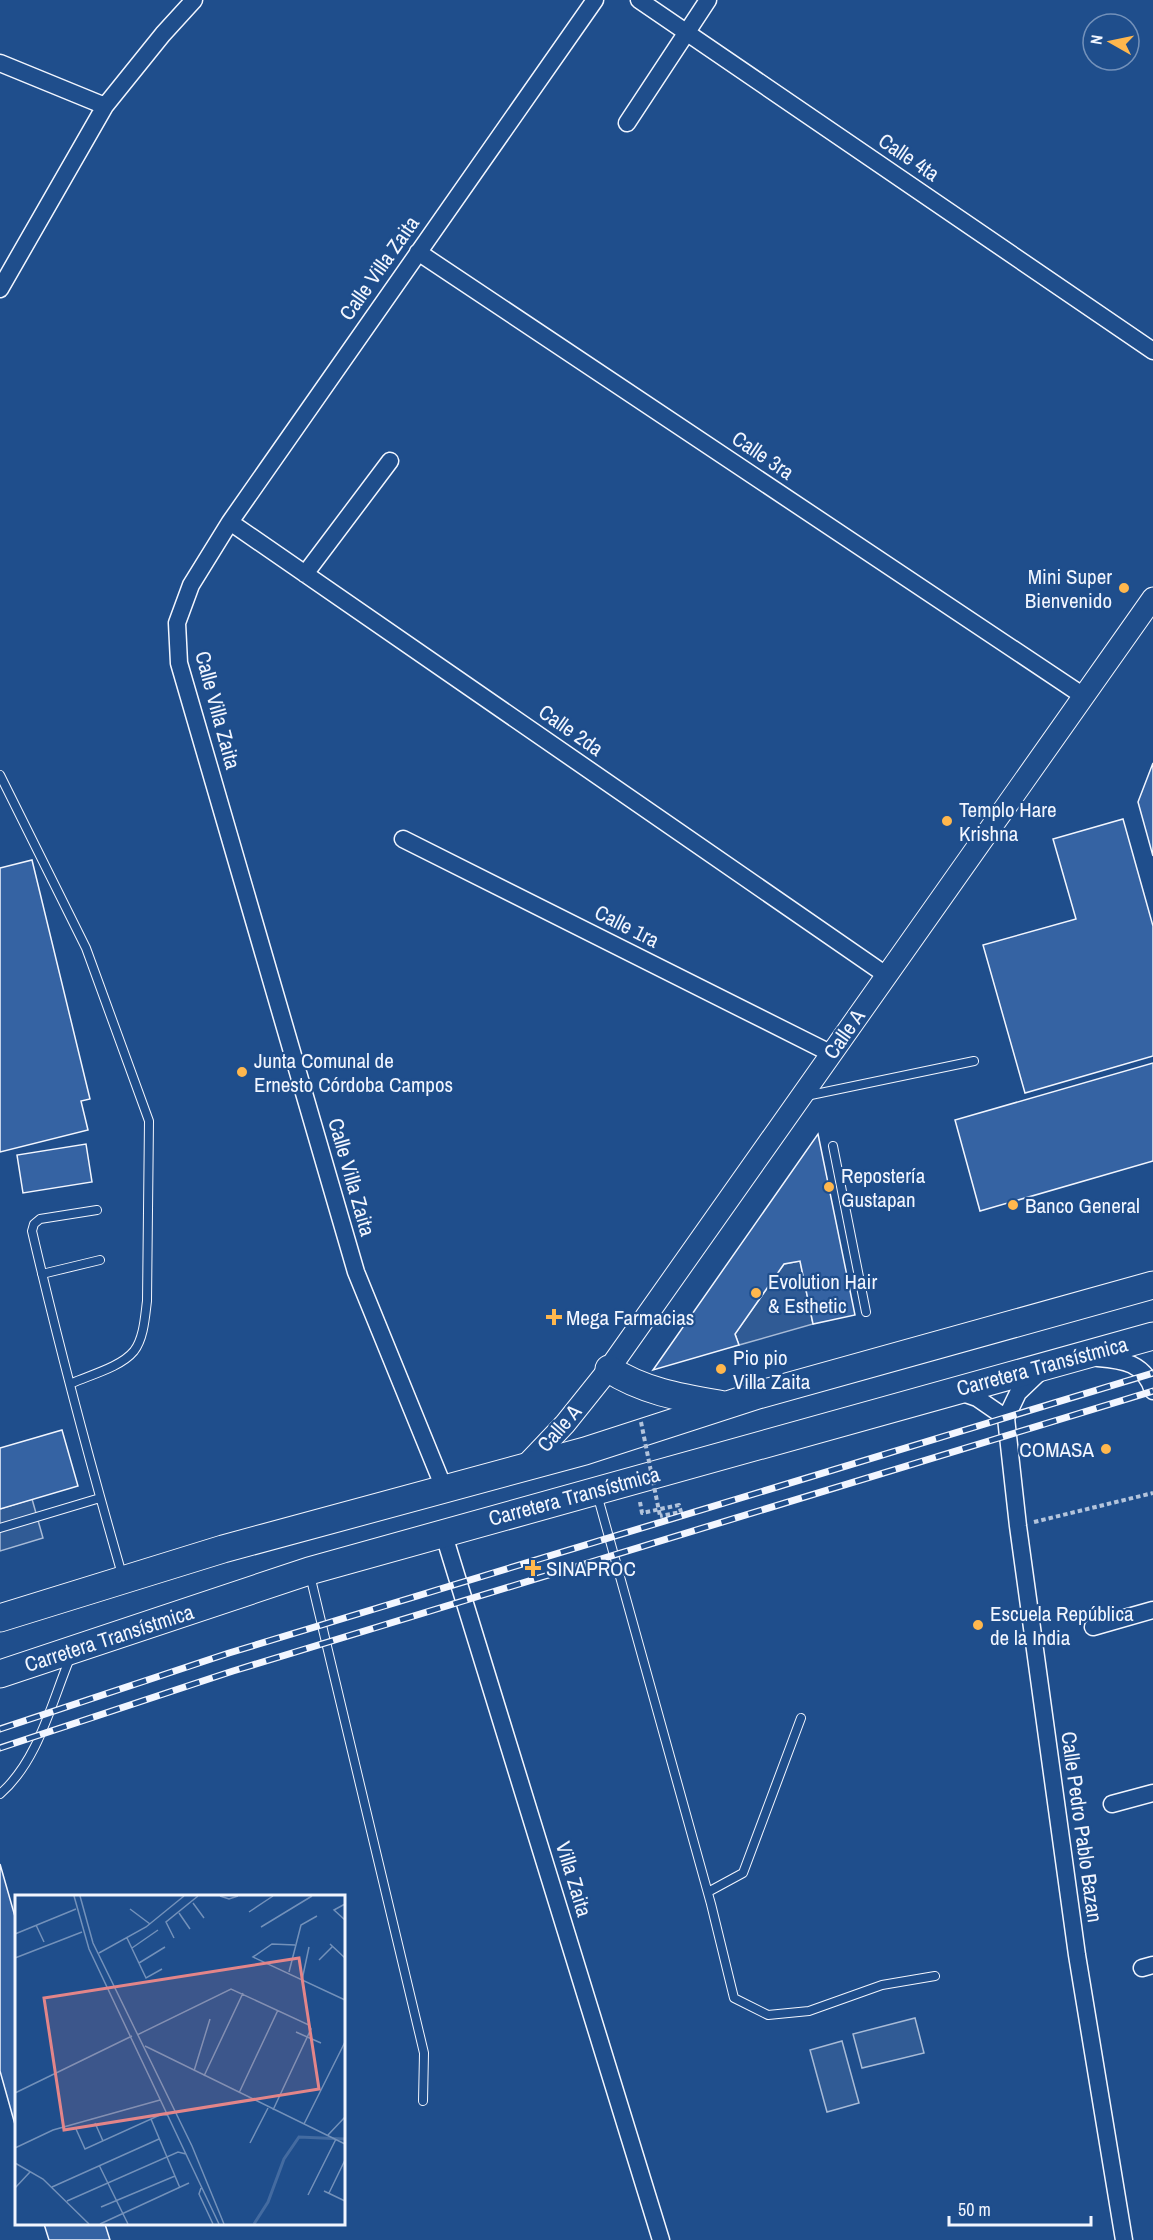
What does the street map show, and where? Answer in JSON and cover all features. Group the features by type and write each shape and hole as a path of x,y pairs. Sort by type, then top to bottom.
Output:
{"main road":[{"name":"Carretera Transístmica","path":"0,1618 222,1549 651,1432 725,1406 1153,1285"},
{"name":"Carretera Transístmica","path":"0,1674 309,1571 1153,1336"},
{"path":"609,1369 625,1379 663,1394 725,1406"}],"street":[{"name":"Calle Villa Zaita","path":"444,1488 356,1272 179,663 177,623 187,594 230,522 595,0"},
{"name":"Calle 4ta","path":"639,0 1153,351"},
{"path":"627,123 708,0"},
{"path":"0,289 105,106 191,1"},
{"path":"0,63 105,106"},
{"name":"Calle 3ra","path":"418,252 1082,695"},
{"path":"305,574 390,460"},
{"name":"Calle 2da","path":"230,522 886,975"},
{"name":"Calle A","path":"526,1465 565,1424 609,1369 1082,695 1153,598"},
{"name":"Calle 1ra","path":"403,839 831,1053"},
{"path":"1083,1356 1129,1362 1152,1380"},
{"path":"954,1390 977,1398 1006,1418 1018,1393 1026,1383 1048,1366"},
{"name":"Calle Pedro Pablo Bazan","path":"1006,1418 1018,1526 1077,1955 1124,2240"},
{"name":"Villa Zaita","path":"443,1532 661,2240"},
{"path":"1093,1627 1153,1610"},
{"path":"1112,1804 1153,1793"}],"lane":[{"path":"0,775 86,948 148,1121 147,1300 143,1329 134,1351 118,1363 72,1383"},
{"path":"799,1097 974,1062"},
{"path":"833,1146 866,1312"},
{"path":"97,1210 36,1221 32,1230 55,1333 72,1383 100,1498 124,1580"},
{"path":"42,1274 100,1260"},
{"path":"596,1491 708,1892 734,1998 768,2015 809,2011 882,1985 934,1976"},
{"path":"0,1528 100,1498"},
{"path":"309,1571 424,2053 423,2101"},
{"path":"0,1794 15,1781 27,1764 73,1651"},
{"path":"708,1892 743,1873 801,1718"}],"path":[{"path":"641,1422 660,1516 681,1512 679,1505 642,1514"},
{"path":"1018,1526 1153,1493"}],"shaded area":[{"path":"800,1261 813,1324 739,1345 735,1334 784,1264"},
{"path":"32,1499 43,1538 0,1551 0,1509"},
{"path":"915,2018 924,2053 862,2068 853,2034"},
{"path":"842,2041 859,2103 827,2112 810,2050"}],"building":[{"path":"1153,763 1153,856 1138,802"},
{"path":"1123,819 1153,926 1153,1056 1025,1093 983,945 1076,919 1053,839"},
{"path":"32,860 90,1099 81,1101 88,1130 0,1152 0,868"},
{"path":"1153,1063 1153,1161 980,1211 955,1120"},
{"path":"818,1134 855,1315 813,1324 800,1261 784,1264 735,1334 739,1345 653,1370"},
{"path":"86,1144 92,1182 23,1193 17,1155"},
{"path":"62,1430 78,1486 0,1509 0,1448"},
{"path":"0,1864 15,1916 15,2124 0,2071"},
{"path":"44,2225 105,2225 110,2240 49,2240"}],"railway":[{"path":"0,1729 229,1653 1153,1373"},
{"path":"0,1748 233,1671 1153,1391"}],"place":[{"name":"Mini Super Bienvenido","path":"1124,588"},
{"name":"Templo Hare Krishna","path":"947,821"},
{"name":"Junta Comunal de Ernesto Córdoba Campos","path":"242,1072"},
{"name":"Repostería Gustapan","path":"829,1187"},
{"name":"Banco General","path":"1013,1205"},
{"name":"Evolution Hair & Esthetic","path":"756,1293"},
{"name":"Mega Farmacias","path":"554,1317"},
{"name":"Pio pio Villa Zaita","path":"721,1369"},
{"name":"COMASA","path":"1106,1449"},
{"name":"SINAPROC","path":"533,1568"},
{"name":"Escuela República de la India","path":"978,1625"}]}
